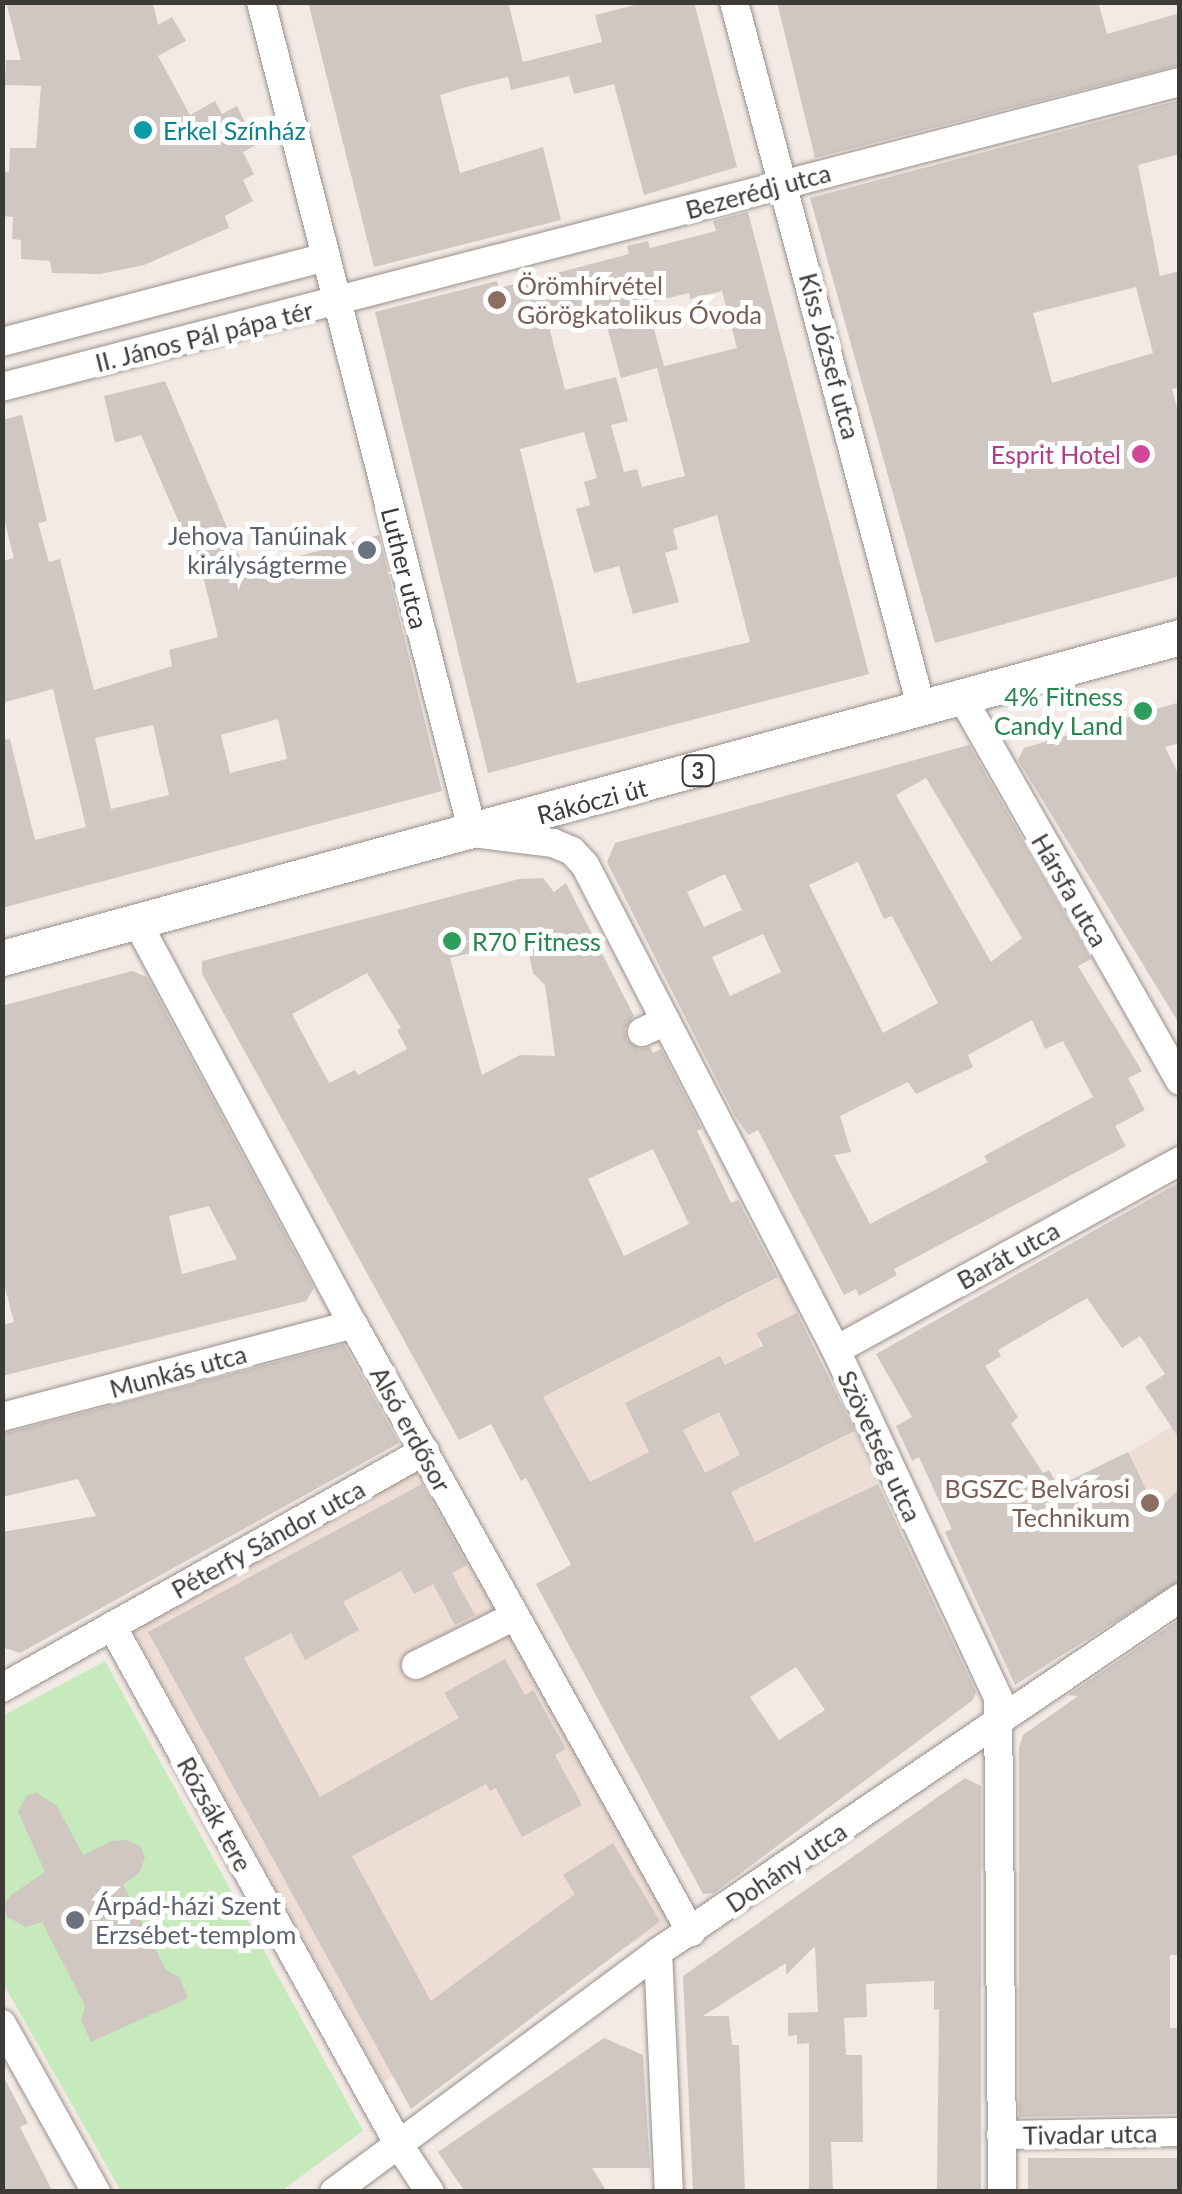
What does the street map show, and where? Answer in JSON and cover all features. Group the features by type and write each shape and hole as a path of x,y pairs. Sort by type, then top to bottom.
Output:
{"main road":[{"name":"Rákóczi út","path":"2,958 473,833 1180,637"}],"street":[{"name":"II. János Pál pápa tér","path":"6,386 338,303 260,2"},
{"name":"Kiss József utca","path":"734,2 922,710"},
{"name":"Bezerédj utca","path":"338,303 1180,82"},
{"path":"2,342 326,257"},
{"name":"Luther utca","path":"338,303 473,833"},
{"path":"2,355 6,386"},
{"name":"Hársfa utca","path":"963,699 1180,1080"},
{"name":"Szövetség utca","path":"473,833 554,843 572,851 585,865 654,1026 836,1350 998,1698 1002,2192"},
{"name":"Alsó erdősor","path":"137,922 352,1324 691,1932"},
{"name":"Barát utca","path":"836,1350 1180,1160"},
{"name":"Munkás utca","path":"2,1417 352,1324"},
{"name":"Péterfy Sándor utca","path":"112,1626 424,1451"},
{"name":"Dohány utca","path":"400,2145 658,1952 1180,1598"},
{"path":"416,1665 515,1616"},
{"path":"2,1688 112,1626"},
{"name":"Rózsák tere","path":"112,1626 400,2145 430,2192"},
{"path":"658,1952 669,2192"},
{"path":"2,2024 96,2192"},
{"name":"Tivadar utca","path":"1002,2135 1180,2132"},
{"path":"334,2192 400,2145"}],"shaded area":[{"path":"781,1276 798,1313 757,1334 790,1463 856,1431 878,1484 698,1570 527,1478 521,1481 494,1422"},
{"name":"BGSZC Belvárosi Technikum","path":"1179,1422 1180,1582 1174,1586 1100,1470"},
{"path":"420,1470 671,1922 383,2082 132,1630"}],"green space":[{"path":"105,1661 363,2131 281,2191 121,2191 3,1983 2,1716"}],"building":[{"name":"Erkel Színház","path":"6,2 153,2 158,25 172,17 186,41 158,56 190,115 215,101 222,114 237,106 256,145 243,152 254,174 243,180 253,201 225,216 229,228 144,265 100,274 52,273 50,261 21,259 21,240 12,239 13,217 2,216 2,171 9,172 10,148 36,148 41,86 5,85 6,60 21,60"},
{"path":"308,2 508,2 523,62 602,42 595,15 647,2 694,2 737,167 644,195 614,84 574,94 569,76 511,90 508,77 470,86 440,95 460,173 543,147 561,220 374,267"},
{"path":"777,2 1098,2 1107,34 1180,13 1180,65 815,158"},
{"path":"1180,100 1180,154 1138,165 1160,276 1180,271 1180,387 1172,389 1180,418 1180,576 935,643 810,198","holes":["1136,287 1153,353 1052,383 1033,313"]},
{"path":"748,212 869,674 488,773 375,312 497,281 499,288 629,254 627,246 648,241 650,248 716,231 713,221","holes":["722,291 737,348 657,368 685,476 642,487 637,469 624,472 611,425 628,421 616,377 565,390 547,319 601,304 621,378 664,366 647,303 689,293 690,299","584,432 597,478 584,482 590,505 576,509 594,573 619,566 633,614 679,602 665,553 678,549 673,529 717,515 750,642 577,683 520,449"]},
{"path":"165,381 245,570 379,535 442,791 2,908 2,740 10,739 35,840 86,827 53,689 2,703 2,561 14,558 2,511 2,420 22,415 47,521 38,523 49,562 60,559 94,690 172,666 169,650 218,637 204,580 141,435 115,443 104,396","holes":["278,719 287,759 230,773 221,735","153,725 169,795 111,809 95,738"]},
{"path":"1180,702 1180,743 1165,747 1180,777 1180,1025 1018,760 1024,748"},
{"path":"969,745 1091,959 1078,966 1142,1071 1128,1078 1145,1110 1115,1126 1126,1146 894,1269 897,1275 859,1296 856,1289 844,1295 758,1130 748,1135 735,1116 607,862 615,843","holes":["926,778 1022,938 991,962 896,795","858,862 884,919 892,916 938,1003 883,1033 809,885","725,874 742,910 704,927 687,892","763,934 781,972 730,996 712,957","1032,1020 1045,1049 1063,1041 1093,1097 984,1156 988,1162 870,1224 834,1155 851,1152 840,1116 908,1082 916,1094 973,1067 968,1055"]},
{"path":"543,878 554,892 566,883 634,1016 625,1029 627,1040 639,1049 650,1047 653,1053 661,1049 702,1129 697,1131 731,1203 738,1200 778,1277 543,1397 590,1482 649,1452 625,1403 720,1356 725,1365 763,1346 756,1333 797,1313 855,1431 731,1492 755,1542 878,1484 976,1692 973,1700 714,1893 703,1894 536,1584 571,1565 526,1478 521,1481 491,1424 459,1440 202,974 202,961 519,879","holes":["526,940 533,973 545,985 555,1056 520,1055 482,1075 450,958","367,973 401,1028 397,1030 407,1049 358,1075 355,1070 329,1083 292,1014","653,1149 689,1224 624,1256 588,1179","719,1412 740,1455 705,1473 683,1430","796,1667 825,1710 779,1740 750,1697"]},
{"path":"132,971 147,977 314,1288 306,1301 2,1376 2,1325 14,1322 2,1276 2,1006","holes":["209,1206 237,1259 182,1274 169,1216"]},
{"path":"1180,1182 1180,1440 1145,1387 1165,1374 1140,1336 1122,1348 1087,1298 998,1350 1001,1356 985,1366 1018,1417 1011,1424 1043,1473 1049,1470 1058,1486 1128,1452 1157,1512 1180,1487 1180,1581 1015,1685 945,1532 952,1529 919,1457 912,1461 896,1426 912,1417 876,1354"},
{"path":"344,1344 399,1443 20,1653 2,1647 2,1532 96,1516 78,1479 2,1497 2,1434"},
{"path":"422,1484 467,1565 452,1573 475,1615 455,1625 433,1584 414,1594 401,1571 343,1602 359,1630 305,1660 291,1633 244,1658 320,1797 459,1718 444,1693 505,1659 525,1695 533,1690 566,1749 555,1755 582,1805 522,1837 496,1788 490,1791 486,1784 352,1856 431,2001 575,1894 563,1875 613,1843 660,1921 411,2109 148,1632"},
{"path":"1180,1619 1180,1955 1170,1955 1170,2028 1180,2028 1180,2114 1019,2117 1019,1747 1023,1735 1078,1696 1068,1695"},
{"path":"965,1778 981,1786 981,2192 937,2192 939,2009 934,2010 934,1981 866,1984 867,2017 844,2018 846,2055 862,2055 863,2142 831,2142 833,2192 809,2192 809,2043 797,2044 797,2035 788,2036 788,2013 818,2012 815,1946 786,1975 786,1963 703,2016 729,2016 732,2045 739,2045 745,2192 693,2192 683,1976"},
{"name":"Árpád-házi Szent Erzsébet-templom","path":"37,1793 57,1806 83,1855 112,1841 127,1840 140,1846 145,1857 140,1872 123,1885 166,1970 179,1977 188,1998 91,2042 81,2020 85,2006 42,1922 26,1927 7,1917 4,1904 45,1872 18,1812 27,1795"},
{"path":"604,2038 643,2055 650,2168 592,2168 607,2192 465,2192 438,2152"},
{"path":"2,2074 28,2123 20,2127 53,2192 2,2192"},
{"path":"1028,2158 1180,2158 1180,2192 1028,2192"}],"place":[{"name":"Erkel Színház","path":"143,130"},
{"name":"Örömhírvétel Görögkatolikus Óvoda","path":"497,300"},
{"name":"Esprit Hotel","path":"1141,454"},
{"name":"Jehova Tanúinak királyságterme","path":"367,550"},
{"name":"4% Fitness Candy Land","path":"1143,711"},
{"name":"R70 Fitness","path":"452,941"},
{"name":"BGSZC Belvárosi Technikum","path":"1150,1503"},
{"name":"Árpád-házi Szent Erzsébet-templom","path":"75,1920"}]}
